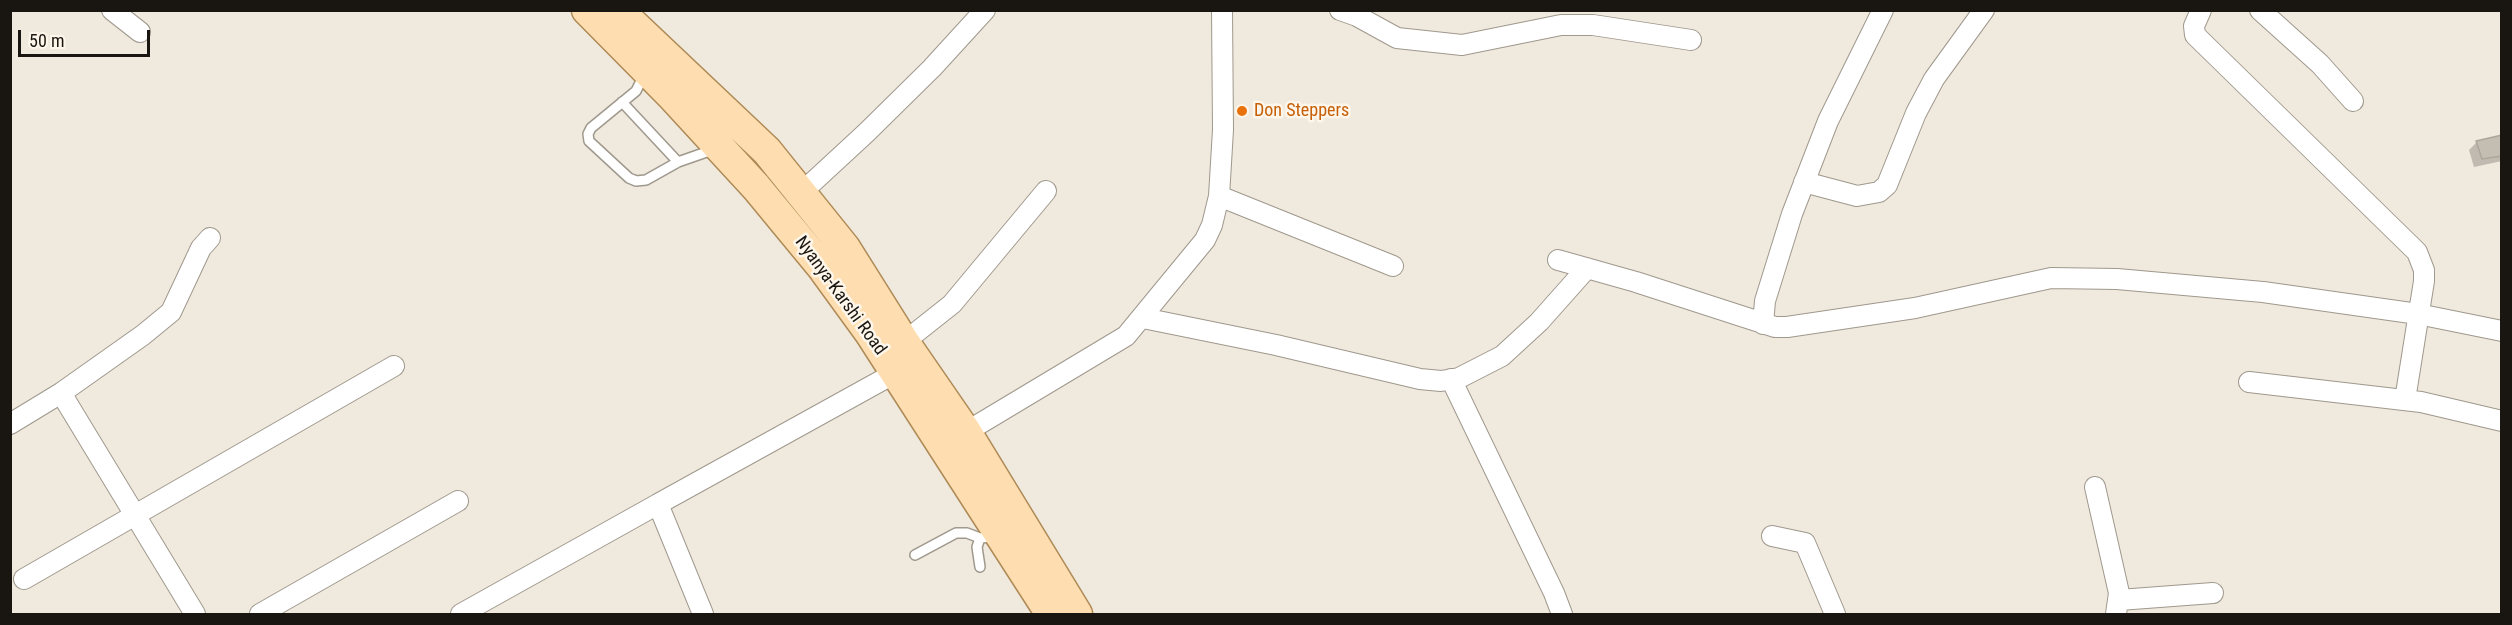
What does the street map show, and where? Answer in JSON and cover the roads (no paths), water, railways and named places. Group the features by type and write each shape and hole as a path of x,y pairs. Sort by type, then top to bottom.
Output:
{"main road":[{"name":"Nyanya-Karshi Road","path":"586,10 720,147 822,267 870,333 895,373 990,537 1051,615"},
{"name":"Nyanya-Karshi Road","path":"618,10 767,151 845,248 904,342 966,432 1077,615"}],"street":[{"path":"112,10 140,32"},
{"path":"801,193 875,125 985,10"},
{"path":"966,432 1126,336 1143,318 1204,240 1212,225 1219,196 1223,130 1222,10"},
{"path":"1340,10 1357,16 1397,38 1462,45 1588,18 1691,40"},
{"path":"1763,324 1764,301 1772,272 1804,182 1828,121 1883,10"},
{"path":"1804,182 1857,196 1879,192 1887,185 1916,113 1934,79 1984,10"},
{"path":"2202,10 2194,26 2195,35 2417,252 2424,270 2424,281 2406,400"},
{"path":"2260,10 2320,64 2353,101"},
{"path":"904,342 952,304 1046,191"},
{"path":"1219,196 1393,266"},
{"path":"10,424 61,393 143,335 171,312 201,248 210,238"},
{"path":"1558,260 1636,282 1763,324 1787,327 1915,308 2051,278 2117,279 2263,292 2418,314 2502,331"},
{"path":"1143,318 1276,345 1420,379 1451,379 1459,378 1502,356 1539,322 1587,268"},
{"path":"24,579 394,366"},
{"path":"461,615 895,373"},
{"path":"1451,379 1554,593 1562,615"},
{"path":"2249,382 2406,400 2502,421"},
{"path":"61,393 195,615"},
{"path":"2095,487 2118,607 2212,593"},
{"path":"260,615 458,501"},
{"path":"658,504 703,615"},
{"path":"1772,536 1805,543 1835,615"}],"lane":[{"path":"646,70 636,91 591,128 588,134 589,141 629,178 636,180 646,180 678,162 720,147"},
{"path":"622,102 678,162"},
{"path":"915,555 956,533 990,537"},
{"path":"980,567 977,547 990,537"}],"place":[{"name":"Don Steppers","path":"1242,111"}]}
